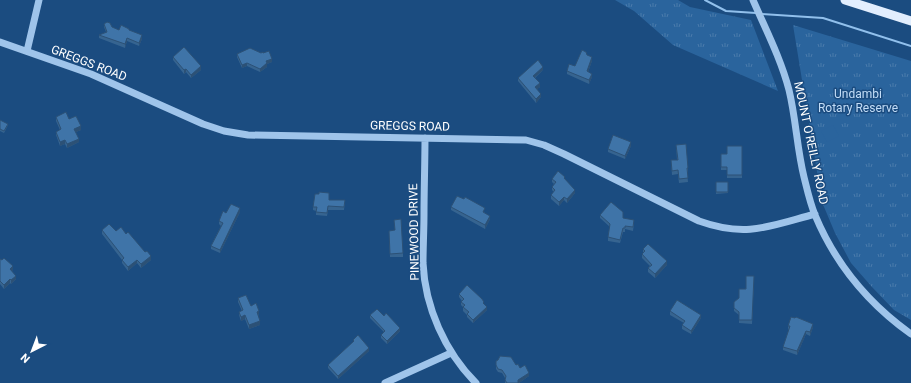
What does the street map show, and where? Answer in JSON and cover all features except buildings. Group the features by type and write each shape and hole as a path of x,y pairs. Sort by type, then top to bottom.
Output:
{"main road":[{"path":"845,0 911,21"}],"street":[{"path":"27,51 39,0"},
{"name":"MOUNT O'REILLY ROAD","path":"753,0 779,58 789,91 804,176 815,214 834,251 855,282 884,313 911,334"},
{"name":"GREGGS ROAD","path":"0,42 91,74 203,124 224,130 248,135 526,140 544,145 564,154 699,221 715,227 734,230 759,229 815,214"},
{"name":"PINEWOOD DRIVE","path":"425,138 423,264 426,288 441,332 451,353 476,383"},
{"path":"385,383 451,353"}],"green space":[{"path":"615,0 678,0 690,7 751,20 778,91 673,45 634,11"},
{"name":"Undambi Rotary Reserve","path":"793,25 911,61 911,320 894,310 851,263 835,233 822,202"},
{"path":"833,125 839,136 827,142 821,131"}],"waterway":[{"path":"705,0 726,11 756,13"},
{"path":"761,14 823,18 911,46"}]}
